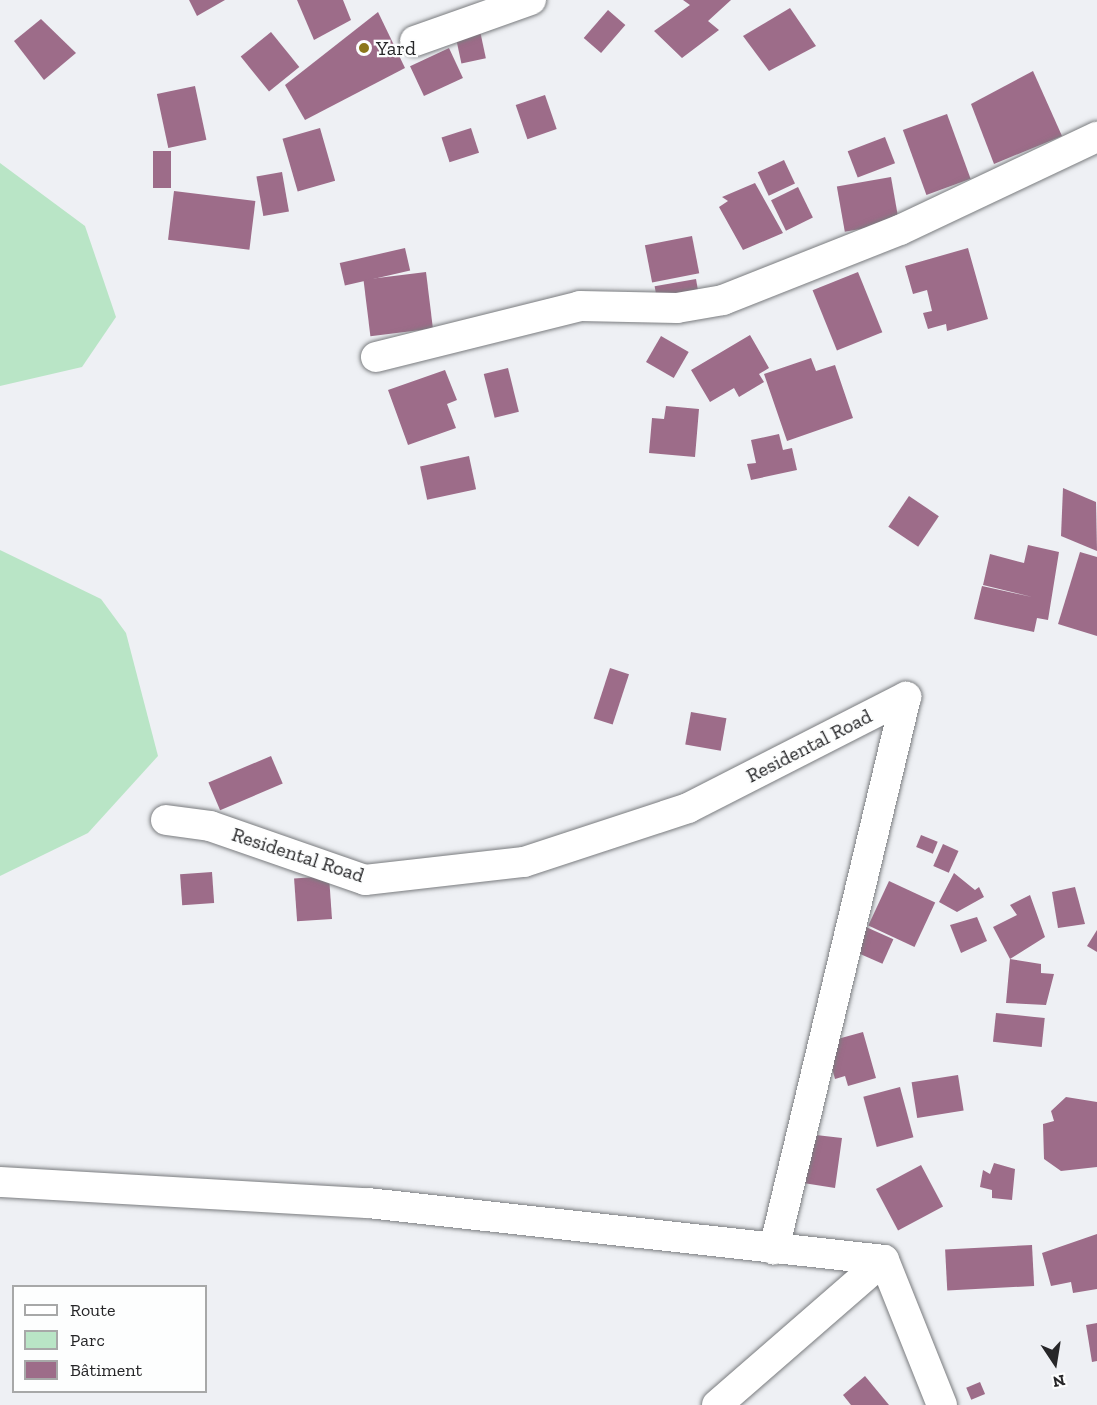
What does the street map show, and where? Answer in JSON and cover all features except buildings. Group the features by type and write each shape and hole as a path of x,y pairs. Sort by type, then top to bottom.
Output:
{"street":[{"path":"415,41 531,0"},
{"path":"376,357 580,306 677,308 723,300 900,230 1097,137"},
{"name":"Residental Road","path":"166,820 210,826 365,880 524,862 688,808 906,697 774,1250"},
{"path":"0,1182 368,1203 774,1250 884,1260"},
{"path":"717,1405 884,1260"},
{"path":"884,1260 942,1405"}],"green space":[{"path":"0,163 85,226 116,317 82,367 0,386"},
{"path":"0,550 101,599 126,633 158,756 88,833 0,876"}],"place":[{"name":"Yard","path":"364,48"}]}
